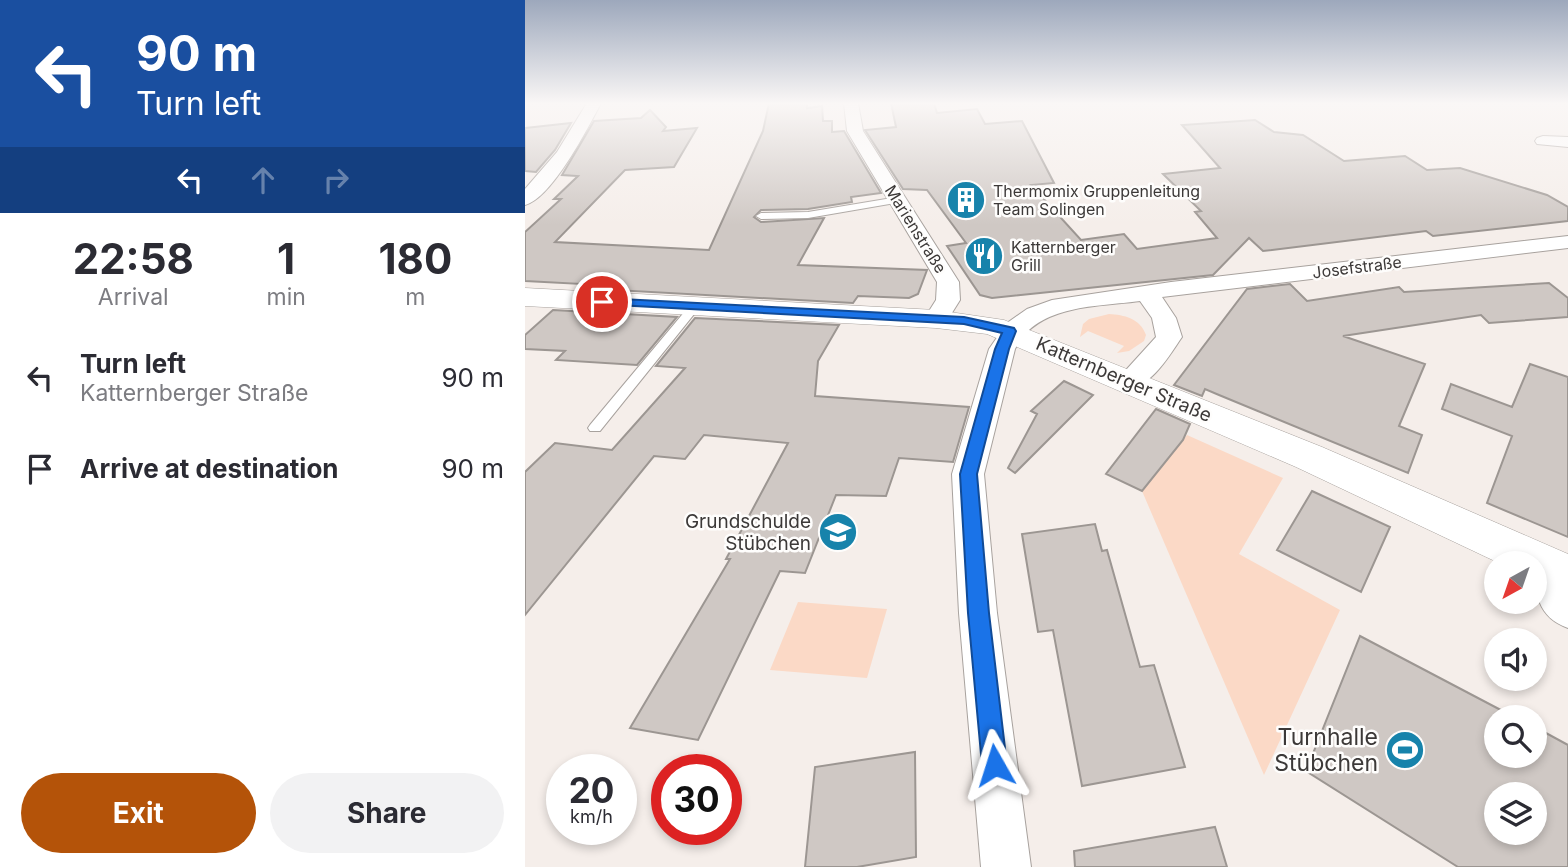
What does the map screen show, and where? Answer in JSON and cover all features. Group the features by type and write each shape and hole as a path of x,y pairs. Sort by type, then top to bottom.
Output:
{"street":[{"path":"525,199 548,178 571,143"},
{"name":"Marienstraße","path":"863,143 947,282 948,300 936,319"},
{"name":"Josefstraße","path":"1010,331 1039,311 1052,307 1568,242"},
{"path":"1130,381 1169,337 1164,318 1147,293"},
{"name":"Katternberger Straße","path":"525,297 964,320 1010,331 1401,497 1510,551"},
{"path":"1006,867 978,613 968,474 1002,349 1010,331"},
{"name":"Katternberger Straße","path":"1547,567 1568,574"},
{"path":"1547,583 1568,611"}],"lane":[{"path":"761,216 808,215 898,200"},
{"path":"596,428 695,306"}],"shaded area":[{"path":"1109,314 1136,321 1146,335 1144,341 1129,351 1117,353 1124,346 1088,331 1080,337 1083,324 1089,319"},
{"path":"1187,435 1283,478 1239,554 1340,610 1264,775 1142,491"},
{"path":"798,602 887,609 867,678 770,670"}],"building":[{"path":"525,143 559,143 536,172 525,171"},
{"path":"581,143 688,143 674,167 625,170 555,242 709,250 757,143 851,143 881,193 851,197 852,202 808,209 761,210 754,217 761,222 824,218 798,265 927,270 918,294 909,298 858,296 853,303 578,288 583,284 525,281 525,232 561,199 554,199 578,176 562,175"},
{"path":"874,143 1034,143 1054,183 1031,185 1081,240 1124,234 1137,249 1217,238 1195,212 1201,211 1163,174 1220,168 1198,143 1316,143 1344,161 1405,156 1427,170 1460,168 1547,195 1568,207 1568,221 1433,236 1426,231 1263,251 1249,238 1213,275 992,298 980,295 947,246 966,243 927,190 903,189"},
{"path":"1549,283 1568,298 1568,317 1489,323 1481,315 1343,336 1425,364 1399,426 1422,435 1408,473 1205,389 1202,396 1174,385 1247,289 1290,284 1307,301 1399,287 1404,292"},
{"path":"553,310 677,317 637,365 556,360 565,351 525,349 525,335"},
{"path":"695,318 839,325 818,361 815,396 969,407 953,462 899,458 886,496 836,495 805,573 780,571 698,740 630,728 730,559 726,559 788,443 704,435 685,459 654,456 525,615 525,472 555,443 612,450 685,368 656,366"},
{"path":"1530,364 1568,377 1568,537 1487,503 1512,436 1442,409 1451,384 1512,407"},
{"path":"1064,381 1093,395 1015,473 1008,468 1037,414 1031,411"},
{"path":"1156,409 1190,424 1183,440 1142,491 1106,474"},
{"path":"1312,491 1390,527 1361,592 1277,550"},
{"path":"1095,524 1102,551 1107,550 1140,667 1154,665 1185,767 1082,786 1053,630 1038,632 1022,534"},
{"name":"Turnhalle Stübchen","path":"1360,636 1491,705 1484,705 1484,768 1547,768 1547,734 1568,745 1568,867 1458,867 1306,771"},
{"path":"915,752 916,857 857,867 805,867 815,767"},
{"path":"1215,827 1227,867 1075,867 1074,851"}],"place":[{"name":"Thermomix Gruppenleitung Team Solingen","path":"966,200"},
{"name":"Katternberger Grill","path":"984,256"},
{"name":"Grundschulde Stübchen","path":"838,532"},
{"name":"Turnhalle Stübchen","path":"1405,750"}],"route":[{"path":"602,302 964,320 1010,331 1002,349 968,474 978,613 995,765"}]}
